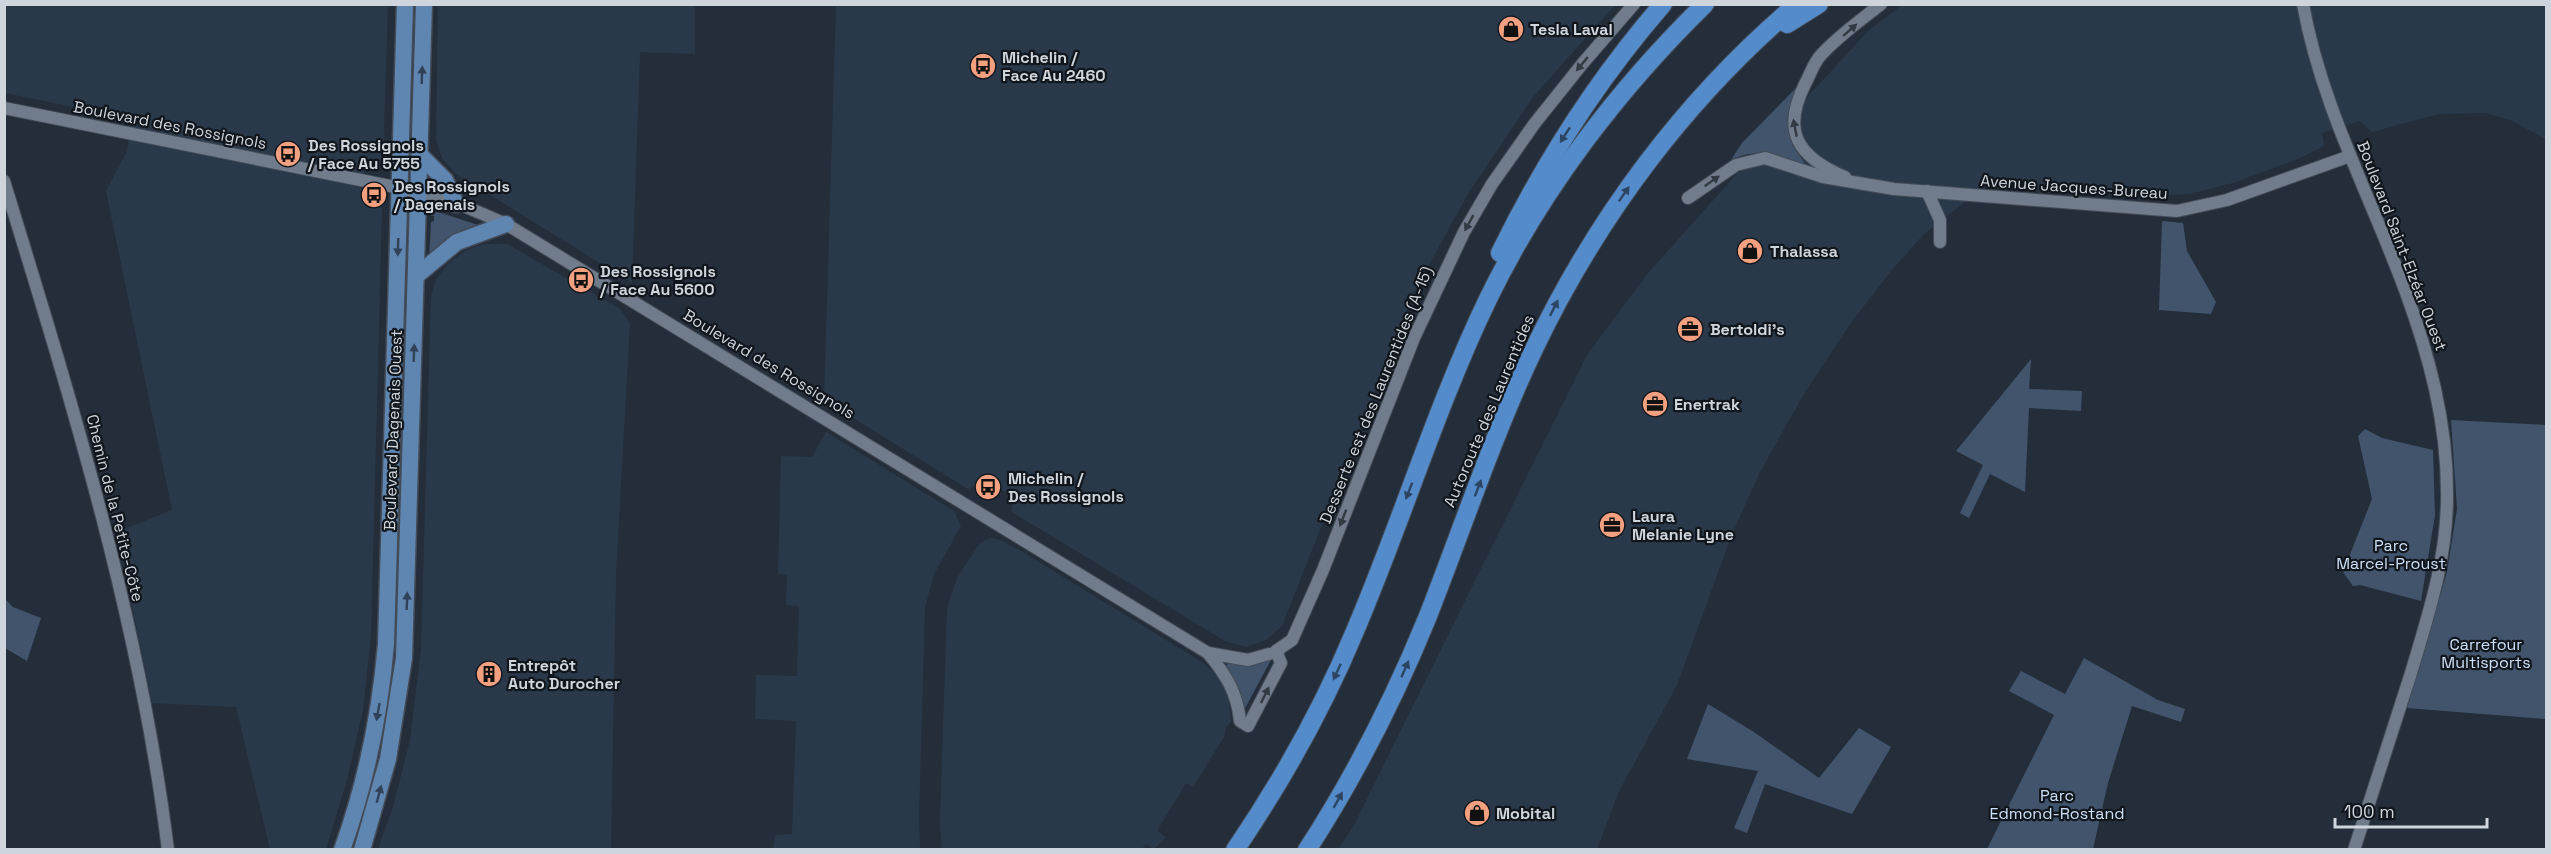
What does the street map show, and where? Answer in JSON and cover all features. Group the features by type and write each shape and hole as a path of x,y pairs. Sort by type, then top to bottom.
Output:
{"highway":[{"path":"1235,849 1276,786 1334,678 1365,607 1482,293 1539,178 1609,70 1663,4"},
{"path":"1429,436 1471,335 1519,243 1588,138 1703,4"},
{"name":"Autoroute des Laurentides","path":"1308,849 1344,789 1400,681 1519,382 1564,290 1601,228 1647,163 1699,100 1752,45 1797,4"},
{"path":"1752,45 1820,4"}],"main road":[{"name":"Boulevard Dagenais Ouest","path":"342,849 360,792 373,739 386,644 405,4"},
{"name":"Boulevard Dagenais Ouest","path":"362,849 387,766 404,658 424,4"},
{"path":"420,155 445,180 456,204"},
{"path":"416,276 457,242 506,224"}],"street":[{"name":"Desserte est des Laurentides (A-15)","path":"1273,653 1292,640 1414,338 1464,232 1492,184 1535,123 1634,4"},
{"path":"1860,183 1813,160 1801,147 1793,117 1795,105 1819,56 1881,4"},
{"name":"Boulevard Saint-Elzéar Ouest","path":"2303,4 2322,78 2350,156 2398,273 2427,356 2444,430 2448,494 2443,551 2433,599 2354,849"},
{"name":"Boulevard des Rossignols","path":"4,108 400,188 456,204 506,224 1208,653 1230,681 1237,699 1240,721 1248,726 1281,663 1273,653 1248,660 1208,653"},
{"name":"Avenue Jacques-Bureau","path":"1688,198 1736,165 1753,159 1776,160 1823,177 1860,183 1927,191 2177,211 2227,200 2350,156"},
{"name":"Chemin de la Petite-Côte","path":"4,181 103,520 154,754 168,849"},
{"path":"1927,191 1940,219 1940,242"}],"shaded area":[{"path":"4,5 388,5 383,156 376,165 364,168 369,196 382,209 371,635 363,710 347,780 326,849 270,849 236,707 152,703 117,532 172,510 106,191 127,151 132,119 5,93"},
{"path":"438,5 695,5 695,54 640,52 632,283 455,173 442,158 436,140"},
{"path":"836,5 1615,5 1534,96 1469,192 1414,292 1282,626 1266,640 1246,647 1225,641 1012,512 1013,496 985,480 968,489 824,400"},
{"path":"1902,5 2546,5 2546,139 2510,120 2485,113 2439,114 2372,132 2360,121 2322,133 2324,146 2298,159 2233,183 2190,194 2145,196 1986,185 1923,235 1891,271 1850,324 1805,392 1760,472 1732,534 1677,685 1619,791 1597,849 1338,850 1353,827 1587,355 1648,273 1735,176 1868,31"},
{"path":"484,244 507,244 620,309 630,323 616,573 611,849 378,849 393,807 410,740 421,650 431,296 436,279 450,262 467,250"},
{"path":"826,432 954,511 961,526 934,574 925,607 920,849 773,849 775,835 792,834 796,721 755,719 756,675 797,676 799,606 786,605 787,575 778,574 781,456 812,457"},
{"path":"990,538 998,539 1021,551 1202,662 1219,677 1228,694 1231,722 1226,727 1224,737 1193,787 1186,783 1157,831 1166,837 1154,849 1146,844 1141,850 942,850 940,823 947,608 957,578 980,543"}],"green space":[{"path":"1796,88 1798,89 1790,110 1788,125 1793,146 1805,166 1760,153 1731,160 1742,143"},
{"path":"432,210 481,226 429,259 431,222 434,221 434,216 431,216"},
{"path":"2162,221 2183,223 2187,251 2216,302 2211,314 2159,310"},
{"path":"2031,359 2029,389 2082,391 2081,411 2029,408 2025,492 1990,474 1969,518 1960,513 1983,465 1956,451"},
{"name":"Carrefour Multisports","path":"2451,420 2546,425 2546,719 2407,708 2447,572 2457,509"},
{"name":"Parc Marcel-Proust","path":"2365,429 2382,438 2433,450 2435,515 2421,601 2360,585 2353,586 2343,572 2372,499 2358,436"},
{"path":"5,599 13,607 41,618 27,661 5,648"},
{"name":"Parc Edmond-Rostand","path":"2084,658 2158,700 2185,709 2181,722 2132,706 2108,783 2093,849 1987,849 2054,715 2009,691 2021,671 2065,694"},
{"path":"1271,660 1243,712 1240,691 1226,666 1229,662 1250,665"},
{"path":"1708,704 1754,732 1819,778 1859,728 1891,747 1852,814 1765,784 1747,833 1734,828 1758,771 1687,759"}],"place":[{"name":"Tesla Laval","path":"1511,29"},
{"name":"Michelin / Face Au 2460","path":"983,66"},
{"name":"Des Rossignols / Face Au 5755","path":"288,154"},
{"name":"Des Rossignols / Dagenais","path":"374,195"},
{"name":"Thalassa","path":"1750,251"},
{"name":"Des Rossignols / Face Au 5600","path":"581,280"},
{"name":"Bertoldi's","path":"1690,329"},
{"name":"Enertrak","path":"1655,404"},
{"name":"Michelin / Des Rossignols","path":"988,487"},
{"name":"Laura Melanie Lyne","path":"1612,525"},
{"name":"Entrepôt Auto Durocher","path":"489,674"},
{"name":"Mobital","path":"1477,813"}]}
